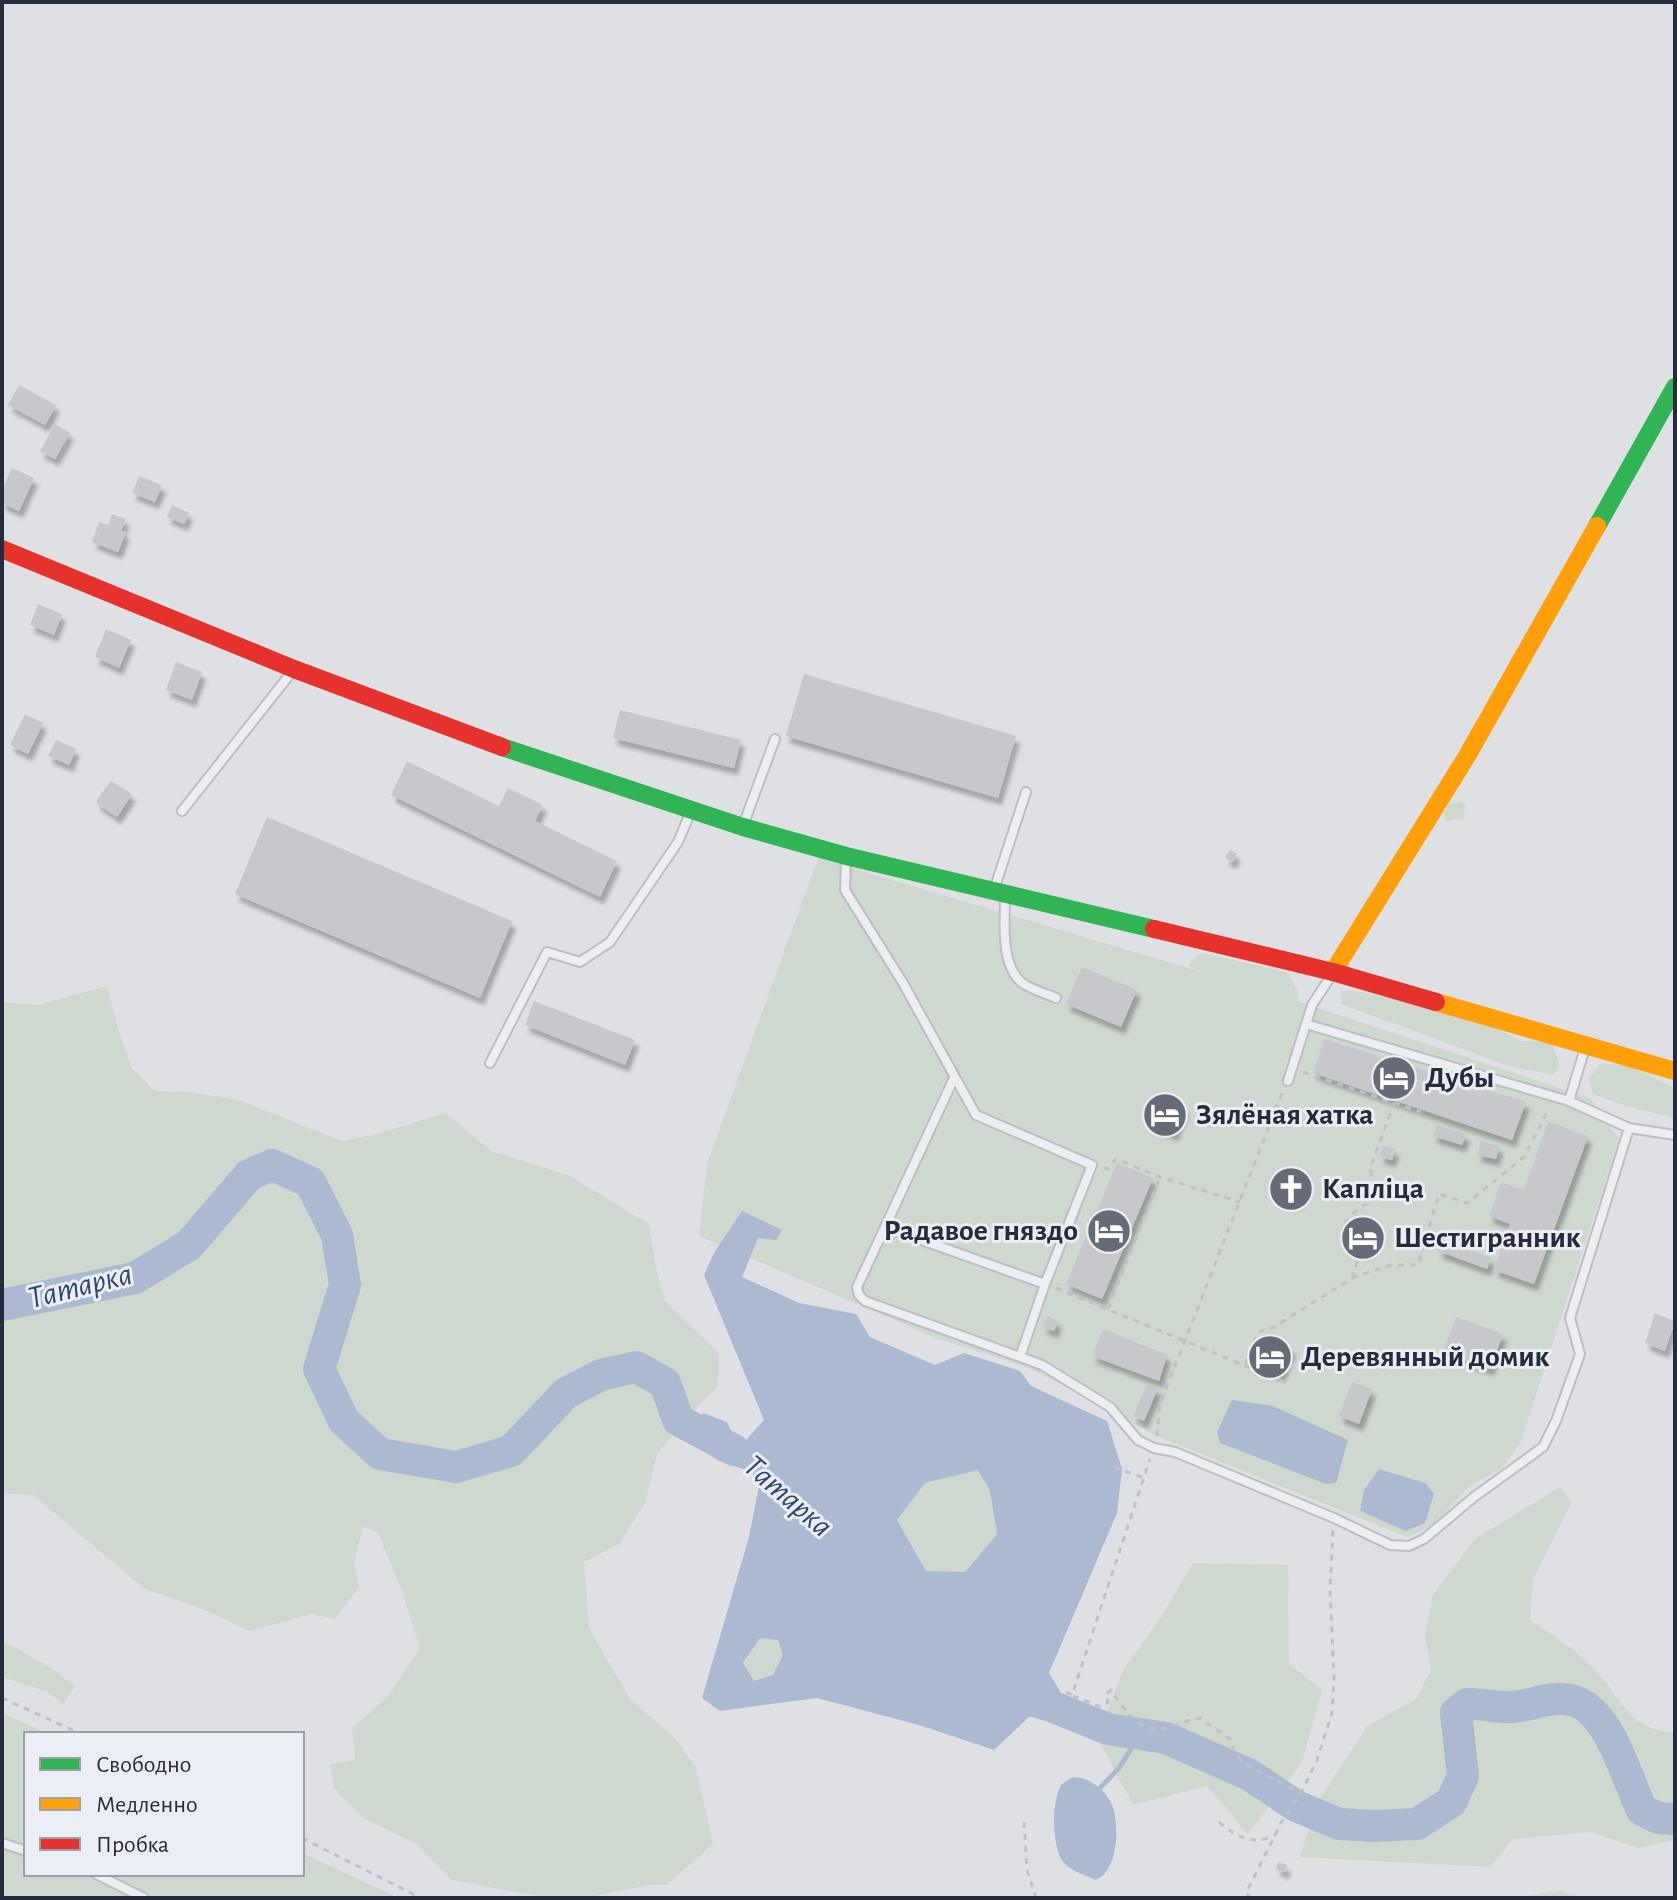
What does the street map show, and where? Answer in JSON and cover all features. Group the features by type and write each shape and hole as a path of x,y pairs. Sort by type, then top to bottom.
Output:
{"street":[{"path":"1333,972 1379,903 1457,772 1675,387"},
{"path":"2,549 294,669 535,759 743,827 846,856 1333,972 1675,1071"}],"lane":[{"path":"182,811 294,669"},
{"path":"743,827 775,739"},
{"path":"1026,792 999,893 1014,972 1029,987 1056,998"},
{"path":"490,1063 547,952 580,962 610,942 678,842 691,810"},
{"path":"846,856 845,890 903,983 976,1115 1092,1165 1020,1357"},
{"path":"1288,1081 1312,1005 1333,972"},
{"path":"1306,1024 1569,1101 1629,1128 1675,1135"},
{"path":"1569,1101 1587,1044"},
{"path":"954,1078 857,1287 859,1295 865,1301 1042,1365 1110,1407 1138,1440 1154,1448 1175,1452 1334,1518 1390,1545 1409,1546 1424,1539 1474,1497 1543,1447 1556,1421 1580,1354 1570,1318 1629,1128"},
{"path":"885,1227 1045,1284"},
{"path":"2,1843 24,1850"},
{"path":"100,1876 144,1898"}],"path":[{"path":"1292,1068 1421,1112"},
{"path":"1072,1695 1154,1448 1160,1404 1288,1081"},
{"path":"1245,1365 1258,1332 1274,1327 1352,1278 1391,1265 1418,1265 1439,1194 1467,1203 1524,1157 1547,1112 1569,1101"},
{"path":"1352,1278 1357,1262 1342,1238 1344,1223 1353,1212 1371,1201 1371,1166 1394,1103"},
{"path":"1092,1165 1108,1169 1116,1159 1160,1177 1240,1202"},
{"path":"1108,1309 1160,1177"},
{"path":"1045,1284 1287,1383"},
{"path":"1114,1467 1144,1478"},
{"path":"1251,1898 1246,1893 1317,1760 1332,1713 1334,1677 1330,1589 1334,1518"},
{"path":"1066,1692 1101,1707 1108,1702 1106,1694 1111,1690 1131,1719 1148,1728 1168,1728 1200,1718 1230,1739 1235,1754 1246,1765 1299,1795"},
{"path":"2,1698 77,1732"},
{"path":"1024,1822 1027,1870 1036,1898"},
{"path":"1219,1822 1231,1833 1250,1840 1264,1840 1275,1835"},
{"path":"304,1839 421,1898"}],"shaded area":[{"path":"1466,804 1463,819 1446,821 1443,814 1448,805"},
{"path":"818,858 1205,973 1189,967 1191,961 1202,953 1287,972 1299,993 1297,1001 1590,1098 1619,1139 1520,1444 1500,1470 1470,1485 1432,1526 1407,1537 1157,1436 1032,1369 936,1338 699,1236 707,1164"},
{"path":"107,986 132,1068 154,1091 190,1092 239,1100 341,1141 373,1135 446,1113 491,1151 568,1175 649,1224 665,1301 719,1353 718,1387 691,1413 657,1454 645,1503 619,1544 584,1562 589,1628 630,1699 676,1739 696,1768 713,1844 667,1885 650,1885 583,1898 548,1898 452,1880 417,1844 363,1818 334,1788 330,1764 355,1760 352,1728 388,1696 420,1648 402,1591 378,1533 363,1526 354,1562 359,1587 335,1619 311,1614 249,1631 203,1609 145,1589 33,1495 2,1493 2,1002 38,1005"},
{"path":"1352,990 1479,1019 1521,1041 1552,1042 1559,1064 1554,1075 1509,1066 1341,1004 1341,992"},
{"path":"1600,1064 1627,1065 1675,1088 1675,1118 1593,1094 1589,1078"},
{"path":"978,1470 990,1491 997,1534 965,1572 926,1571 897,1520 925,1483"},
{"path":"1560,1487 1572,1502 1533,1580 1530,1620 1588,1663 1636,1719 1647,1726 1675,1733 1675,1840 1638,1848 1591,1832 1513,1839 1490,1867 1299,1857 1321,1797 1367,1726 1416,1699 1431,1670 1425,1634 1433,1595 1475,1539"},
{"path":"1193,1563 1288,1565 1289,1664 1322,1690 1302,1762 1248,1834 1207,1786 1133,1805 1097,1737 1124,1669 1161,1617"},
{"path":"760,1638 778,1639 783,1655 774,1675 754,1682 743,1663"},
{"path":"2,1641 47,1665 75,1686 63,1704 48,1692 2,1677"},
{"path":"2,1713 44,1732 24,1732 24,1876 304,1876 304,1854 399,1898 2,1898"},
{"path":"1559,1891 1586,1898 1512,1898"}],"water":[{"path":"742,1211 782,1230 776,1240 758,1238 742,1277 799,1303 856,1314 870,1337 935,1365 964,1353 1020,1371 1031,1386 1107,1421 1122,1469 1117,1513 1049,1673 1060,1691 1043,1717 1029,1717 994,1750 919,1725 817,1698 720,1711 702,1698 749,1537 759,1486 752,1472 717,1460 691,1438 703,1413 727,1422 732,1434 746,1440 764,1420 704,1275 714,1253","holes":["978,1470 990,1491 997,1534 965,1572 926,1571 897,1520 925,1483","760,1638 778,1640 783,1655 773,1675 754,1681 743,1663"]},
{"path":"1232,1400 1273,1406 1348,1440 1336,1483 1326,1484 1220,1443 1217,1432"},
{"path":"1379,1469 1425,1483 1434,1494 1425,1523 1406,1531 1360,1511 1364,1490"},
{"path":"1073,1777 1085,1779 1101,1790 1115,1814 1113,1858 1103,1876 1095,1880 1065,1864 1056,1844 1054,1822 1058,1791"}],"building":[{"path":"19,385 56,405 45,425 8,405"},
{"path":"55,424 70,433 55,459 40,451"},
{"path":"12,468 34,478 19,511 2,503 2,490"},
{"path":"139,476 162,485 155,502 132,493"},
{"path":"172,505 189,513 184,524 167,517"},
{"path":"112,514 126,519 121,531 126,532 118,552 92,542 99,522 108,525"},
{"path":"38,604 62,614 54,635 30,625"},
{"path":"106,629 131,640 119,668 95,657"},
{"path":"176,662 202,672 192,700 166,690"},
{"path":"804,674 1016,736 998,798 786,736"},
{"path":"620,710 741,740 734,768 613,738"},
{"path":"25,714 43,723 28,754 10,745"},
{"path":"56,740 76,749 69,765 48,756"},
{"path":"407,761 499,806 508,788 543,805 535,821 617,861 600,897 391,795"},
{"path":"111,781 132,794 117,817 97,804 97,799"},
{"path":"267,817 512,921 480,998 235,894"},
{"path":"1230,850 1237,854 1232,862 1225,858"},
{"path":"1082,967 1137,990 1121,1027 1066,1004"},
{"path":"534,1001 635,1040 625,1065 525,1025"},
{"name":"Дубы","path":"1324,1039 1526,1102 1512,1140 1313,1073"},
{"name":"Зялёная хатка","path":"1156,1096 1185,1108 1174,1134 1146,1123"},
{"path":"1548,1122 1588,1136 1534,1284 1494,1270 1510,1224 1489,1216 1501,1182 1524,1190"},
{"path":"1437,1125 1466,1134 1462,1145 1433,1136"},
{"path":"1481,1141 1499,1146 1496,1159 1477,1155"},
{"path":"1383,1146 1395,1149 1392,1160 1380,1157"},
{"name":"Радавое гняздо","path":"1117,1163 1153,1178 1102,1299 1066,1284"},
{"name":"Капліца","path":"1284,1176 1305,1185 1298,1202 1277,1194"},
{"name":"Шестигранник","path":"1362,1225 1374,1230 1375,1244 1363,1252 1351,1246 1350,1232"},
{"path":"1442,1240 1491,1258 1487,1269 1438,1251"},
{"path":"1655,1313 1675,1321 1665,1351 1645,1343"},
{"path":"1047,1316 1058,1321 1054,1331 1043,1327"},
{"path":"1456,1317 1503,1334 1490,1369 1443,1352"},
{"path":"1103,1329 1167,1355 1159,1381 1092,1356"},
{"path":"1264,1337 1292,1348 1281,1375 1254,1363"},
{"path":"1352,1382 1372,1389 1359,1424 1339,1416"},
{"path":"1147,1384 1158,1388 1144,1421 1133,1416"},
{"path":"1278,1862 1287,1865 1285,1872 1276,1869"}],"waterway":[{"name":"Татарка","path":"2,1305 135,1278 189,1245 249,1175 272,1165 310,1182 337,1235 345,1285 319,1369 344,1421 380,1454 456,1467 511,1451 566,1393 601,1375 636,1367 665,1383 678,1420 734,1450"},
{"name":"Татарка","path":"1010,1699 1024,1698 1051,1706 1108,1729 1166,1738 1250,1775 1296,1806 1339,1824 1374,1826 1417,1824 1451,1802 1463,1776 1456,1713 1467,1704 1510,1707 1555,1699 1571,1700 1585,1706 1606,1730 1642,1810 1658,1818 1675,1819"},
{"path":"1099,1789 1119,1768 1140,1735"}],"traffic: fast":[{"path":"1597,526 1675,387"},
{"path":"502,747 743,827 846,856 1154,929"}],"traffic: slow":[{"path":"1333,972 1467,756 1597,526"},
{"path":"1436,1002 1675,1071"}],"traffic: jam":[{"path":"2,549 294,669 502,747"},
{"path":"1154,929 1333,972 1436,1002"}],"place":[{"name":"Дубы","path":"1394,1078"},
{"name":"Зялёная хатка","path":"1165,1115"},
{"name":"Капліца","path":"1291,1189"},
{"name":"Радавое гняздо","path":"1109,1231"},
{"name":"Шестигранник","path":"1363,1238"},
{"name":"Деревянный домик","path":"1270,1357"}]}
